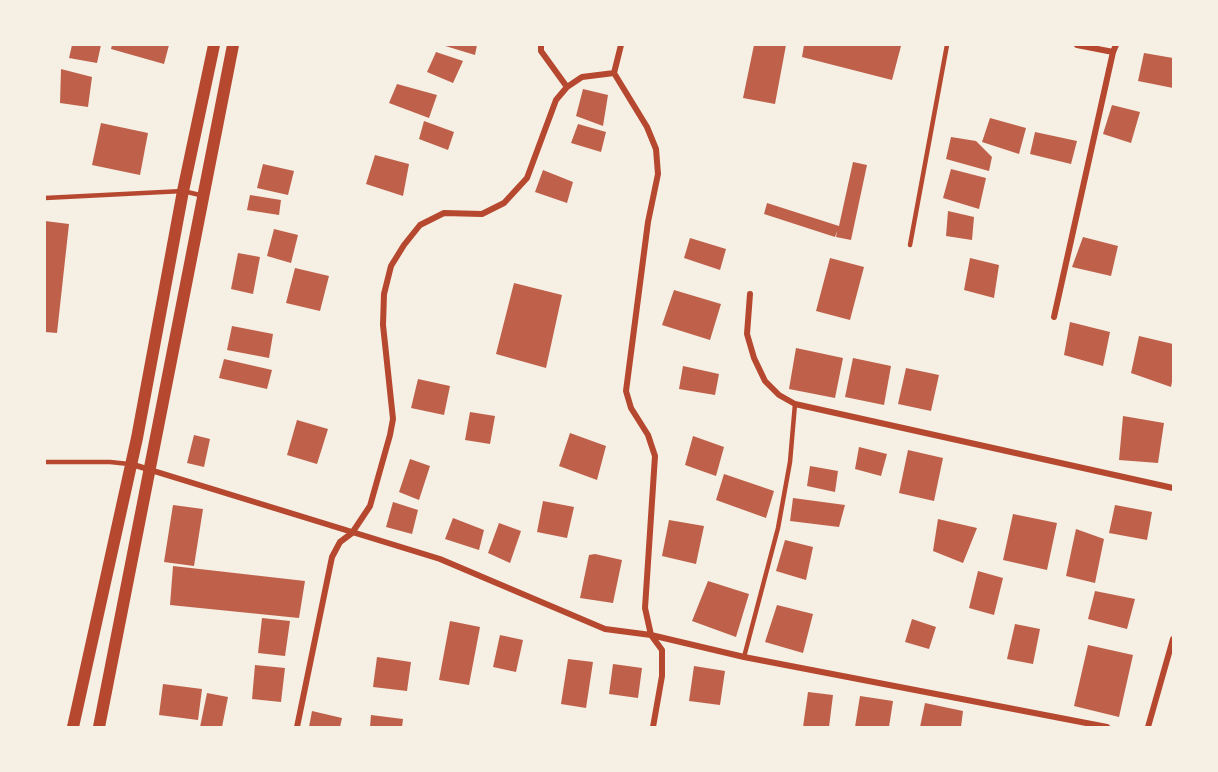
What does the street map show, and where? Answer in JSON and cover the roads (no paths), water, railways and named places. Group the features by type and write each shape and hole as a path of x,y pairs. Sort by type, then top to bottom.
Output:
{"main road":[{"path":"73,727 131,464 183,191 214,45"},
{"path":"99,727 233,45"}],"street":[{"path":"541,45 541,51 567,87"},
{"path":"621,45 614,73 647,127 656,149 658,174 648,222 626,391 631,408 648,435 654,456 645,608 651,635 662,650 662,676 653,727"},
{"path":"1077,45 1113,52"},
{"path":"1054,317 1116,45"},
{"path":"297,727 332,557 340,542 352,533 370,506 393,419 383,325 384,294 391,266 404,244 420,225 444,213 482,214 504,203 527,178 556,100 567,87 582,77 614,73"},
{"path":"750,294 747,334 754,358 765,381 779,395 795,404 1173,488"},
{"path":"131,464 441,559 605,629 651,635 744,657 1107,727"},
{"path":"1148,727 1173,639"}],"lane":[{"path":"910,245 947,45"},
{"path":"45,198 183,191 204,196"},
{"path":"744,657 778,528 790,462 795,404"},
{"path":"45,462 131,464"}]}
